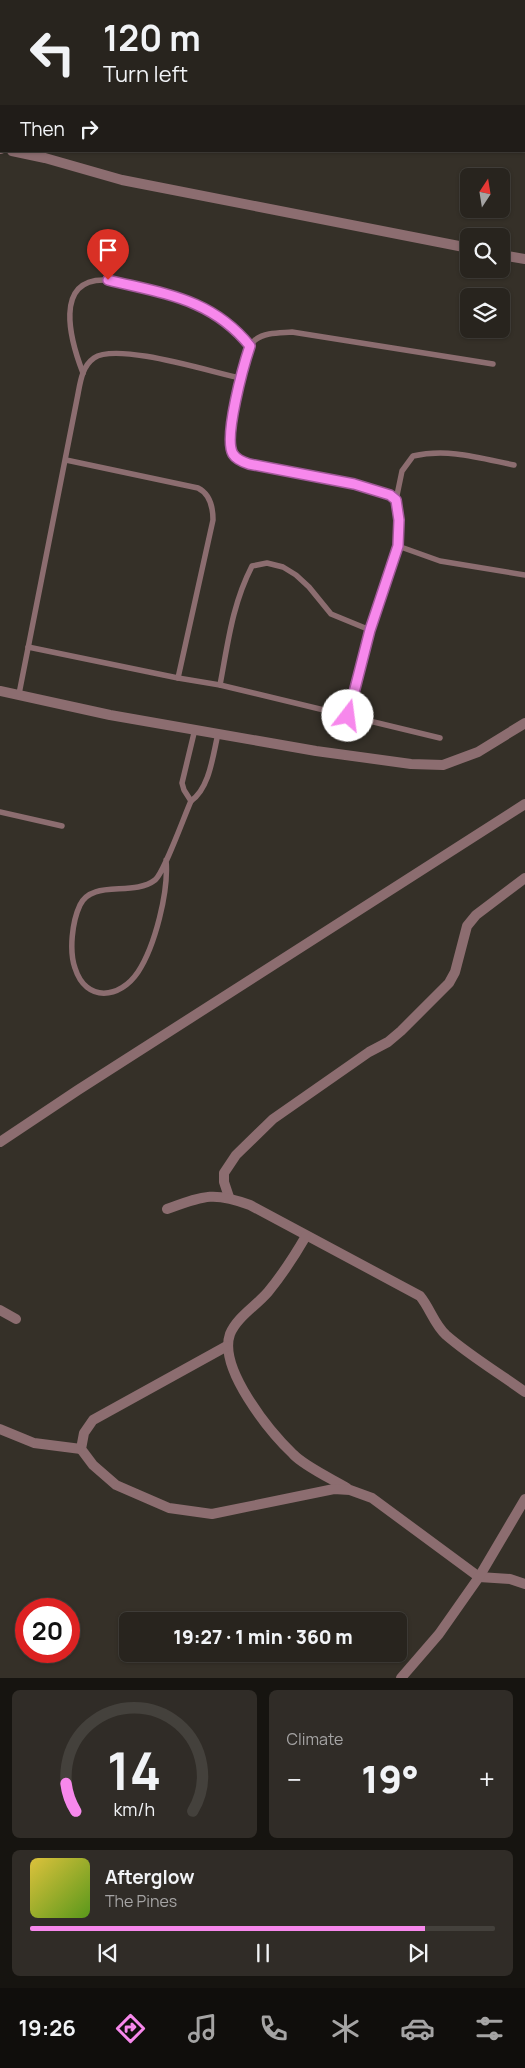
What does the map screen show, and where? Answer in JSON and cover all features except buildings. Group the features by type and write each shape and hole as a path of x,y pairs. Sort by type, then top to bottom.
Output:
{"street":[{"path":"17,152 122,180 460,246"},
{"path":"510,256 525,259"},
{"path":"0,691 110,715 316,751 411,764 443,765 478,752 525,723"},
{"path":"0,1142 525,804"},
{"path":"229,1197 224,1182 224,1173 236,1156 274,1119 369,1052 388,1042 401,1031 449,983 455,972 466,926 476,915 525,878"},
{"path":"167,1209 213,1195 229,1197 250,1205 420,1296 446,1335 525,1392"},
{"path":"306,1236 267,1292 236,1323 227,1346 231,1364 245,1396 294,1455 350,1490 372,1498 479,1577 510,1579 525,1584"},
{"path":"0,1310 16,1319"},
{"path":"81,1449 84,1433 93,1420 227,1346"},
{"path":"0,1429 34,1443 81,1449 93,1465 116,1485 169,1508 192,1513 212,1514 334,1489 350,1490"},
{"path":"401,1678 439,1634 479,1577 525,1499"}],"lane":[{"path":"83,373 69,323 70,308 78,289 83,284 94,281 108,280 189,300 211,310 229,323 250,346"},
{"path":"396,500 390,495 354,484 249,464 236,457 230,444 240,378 250,346 262,336 292,332 493,364"},
{"path":"19,694 83,373 90,362 97,356 125,352 240,378"},
{"path":"348,716 370,630 398,546 399,520 396,500 402,471 413,456 429,452 456,452 514,465"},
{"path":"66,460 184,484 202,490 208,497 213,512 213,520 178,678"},
{"path":"398,546 440,562 525,575"},
{"path":"220,685 233,612 242,584 252,566 267,563 283,567 296,574 331,614 370,630"},
{"path":"28,647 220,685 440,738"},
{"path":"191,800 184,790 182,783 195,729"},
{"path":"166,860 165,894 144,962 133,979 118,991 104,994 87,988 75,969 72,955 74,924 80,903 93,892 131,889 150,884 159,876 191,800 196,797 204,784 218,734"},
{"path":"0,812 62,826"}],"route":[{"path":"108,280 189,300 211,310 229,323 250,346 242,369 230,432 230,444 233,455 249,464 354,484 390,495 396,500 399,520 398,546 370,630 348,716"}]}
